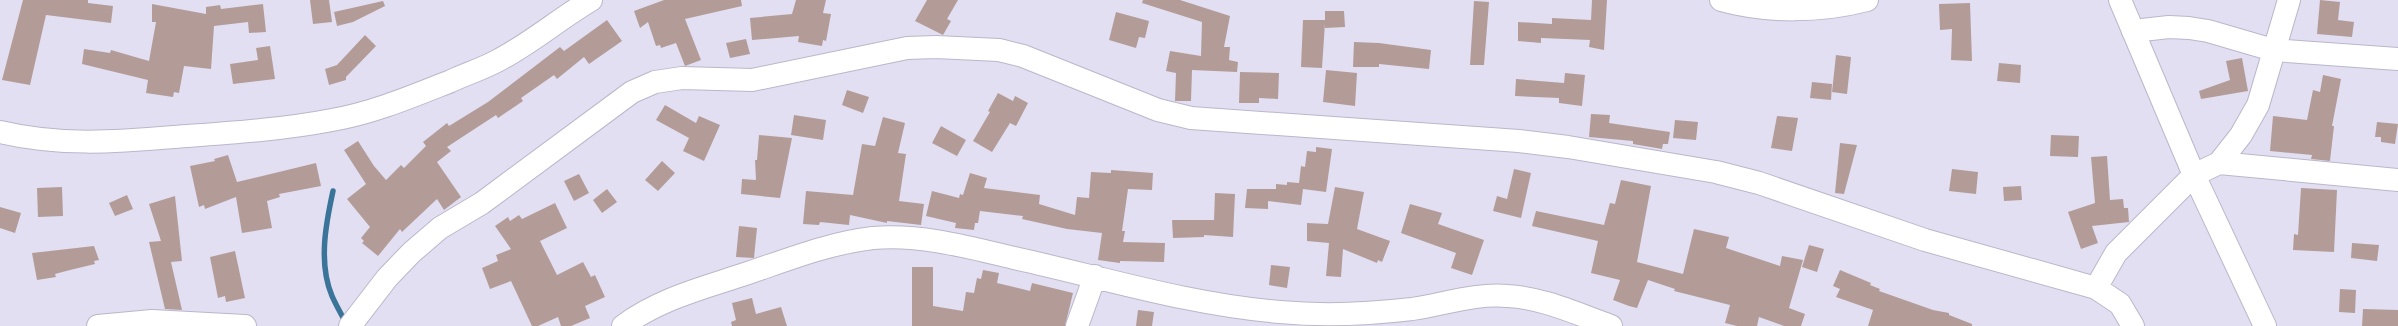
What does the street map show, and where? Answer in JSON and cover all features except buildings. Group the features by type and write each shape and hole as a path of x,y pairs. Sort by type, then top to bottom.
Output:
{"street":[{"path":"0,132 26,139 58,142 104,142 262,131 334,120 401,102 497,61 532,40 560,18 591,0"},
{"path":"1721,0 1734,4 1806,9 1843,6 1867,0"},
{"path":"2120,0 2194,175 2265,326"},
{"path":"2096,288 2116,253 2194,175 2219,163 2242,135 2258,105 2268,78 2273,50 2289,0"},
{"path":"2133,31 2169,27 2189,28 2208,31 2273,50 2398,59"},
{"path":"350,326 387,278 412,252 440,228 482,203 632,92 662,81 682,78 752,80 907,48 936,47 999,50 1023,56 1158,110 1191,118 1519,141 1568,147 1716,172 1759,183 1925,240 2096,288 2120,304 2133,326"},
{"path":"2219,163 2398,180"},
{"path":"624,326 636,317 668,300 834,244 874,238 910,238 951,244 1226,304 1278,312 1316,314 1413,308 1478,295 1510,296 1544,302 1611,326"},
{"path":"1077,326 1095,276"},
{"path":"98,326 152,321 245,326"}],"waterway":[{"path":"333,191 326,230 324,257 325,270 332,296 346,323"}]}
